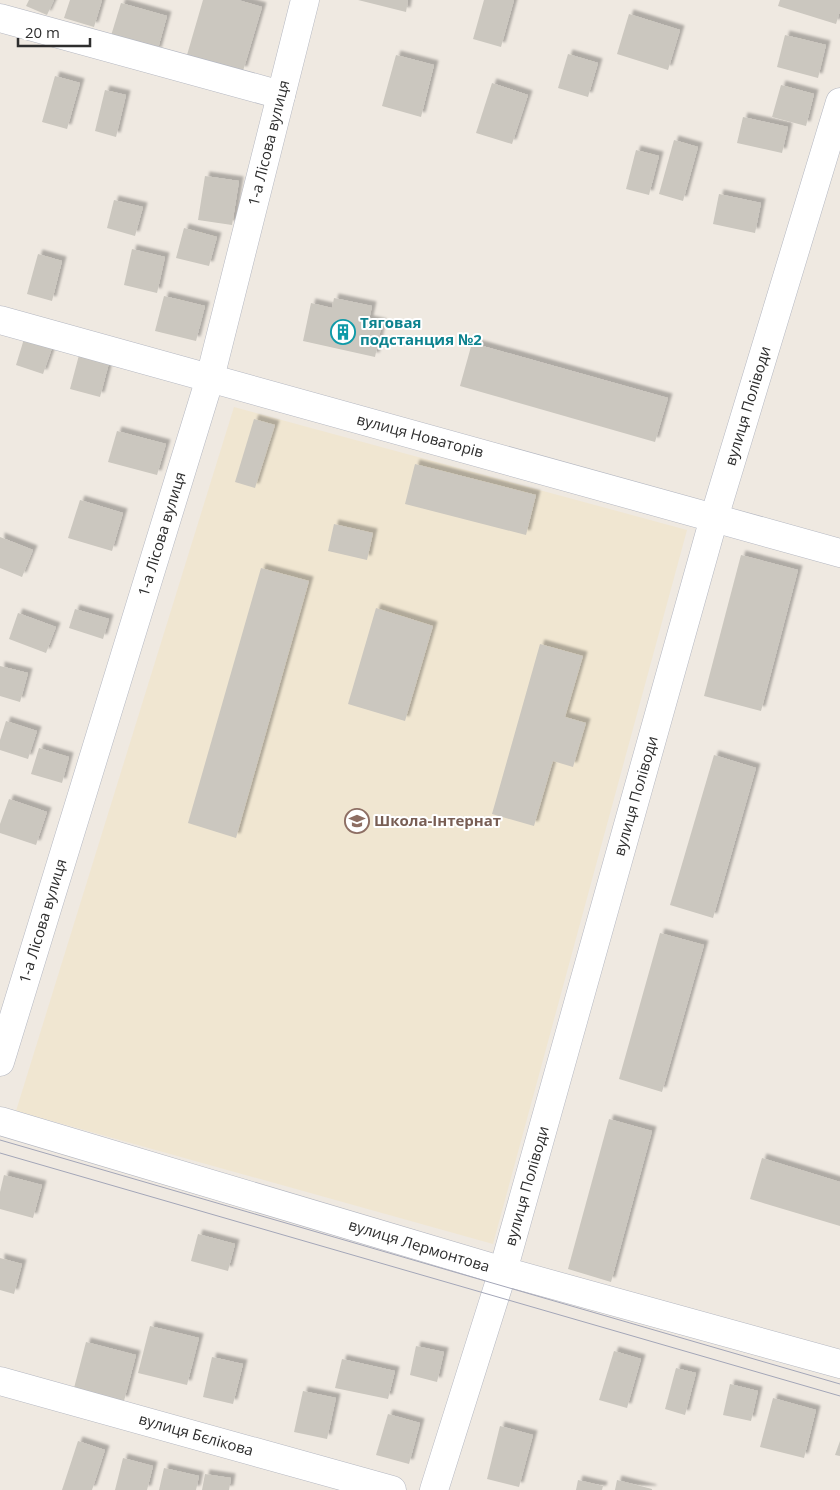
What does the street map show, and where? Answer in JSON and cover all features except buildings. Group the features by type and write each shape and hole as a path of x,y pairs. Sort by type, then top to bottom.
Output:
{"street":[{"name":"1-а Лісова вулиця","path":"0,1062 210,378 305,0"},
{"path":"0,18 281,95"},
{"name":"вулиця Поліводи","path":"434,1490 504,1272 714,518 840,102"},
{"name":"вулиця Новаторів","path":"0,320 840,553"},
{"name":"вулиця Лермонтова","path":"0,1121 504,1272 840,1364"},
{"name":"вулиця Бєлікова","path":"0,1381 392,1490"}],"shaded area":[{"name":"Школа-Інтернат","path":"234,407 687,530 493,1244 16,1111"}],"tram line":[{"path":"0,1140 840,1384"},
{"path":"0,1153 840,1396"}],"place":[{"name":"Тяговая подстанция №2","path":"343,332"},
{"name":"Школа-Інтернат","path":"357,821"}]}
